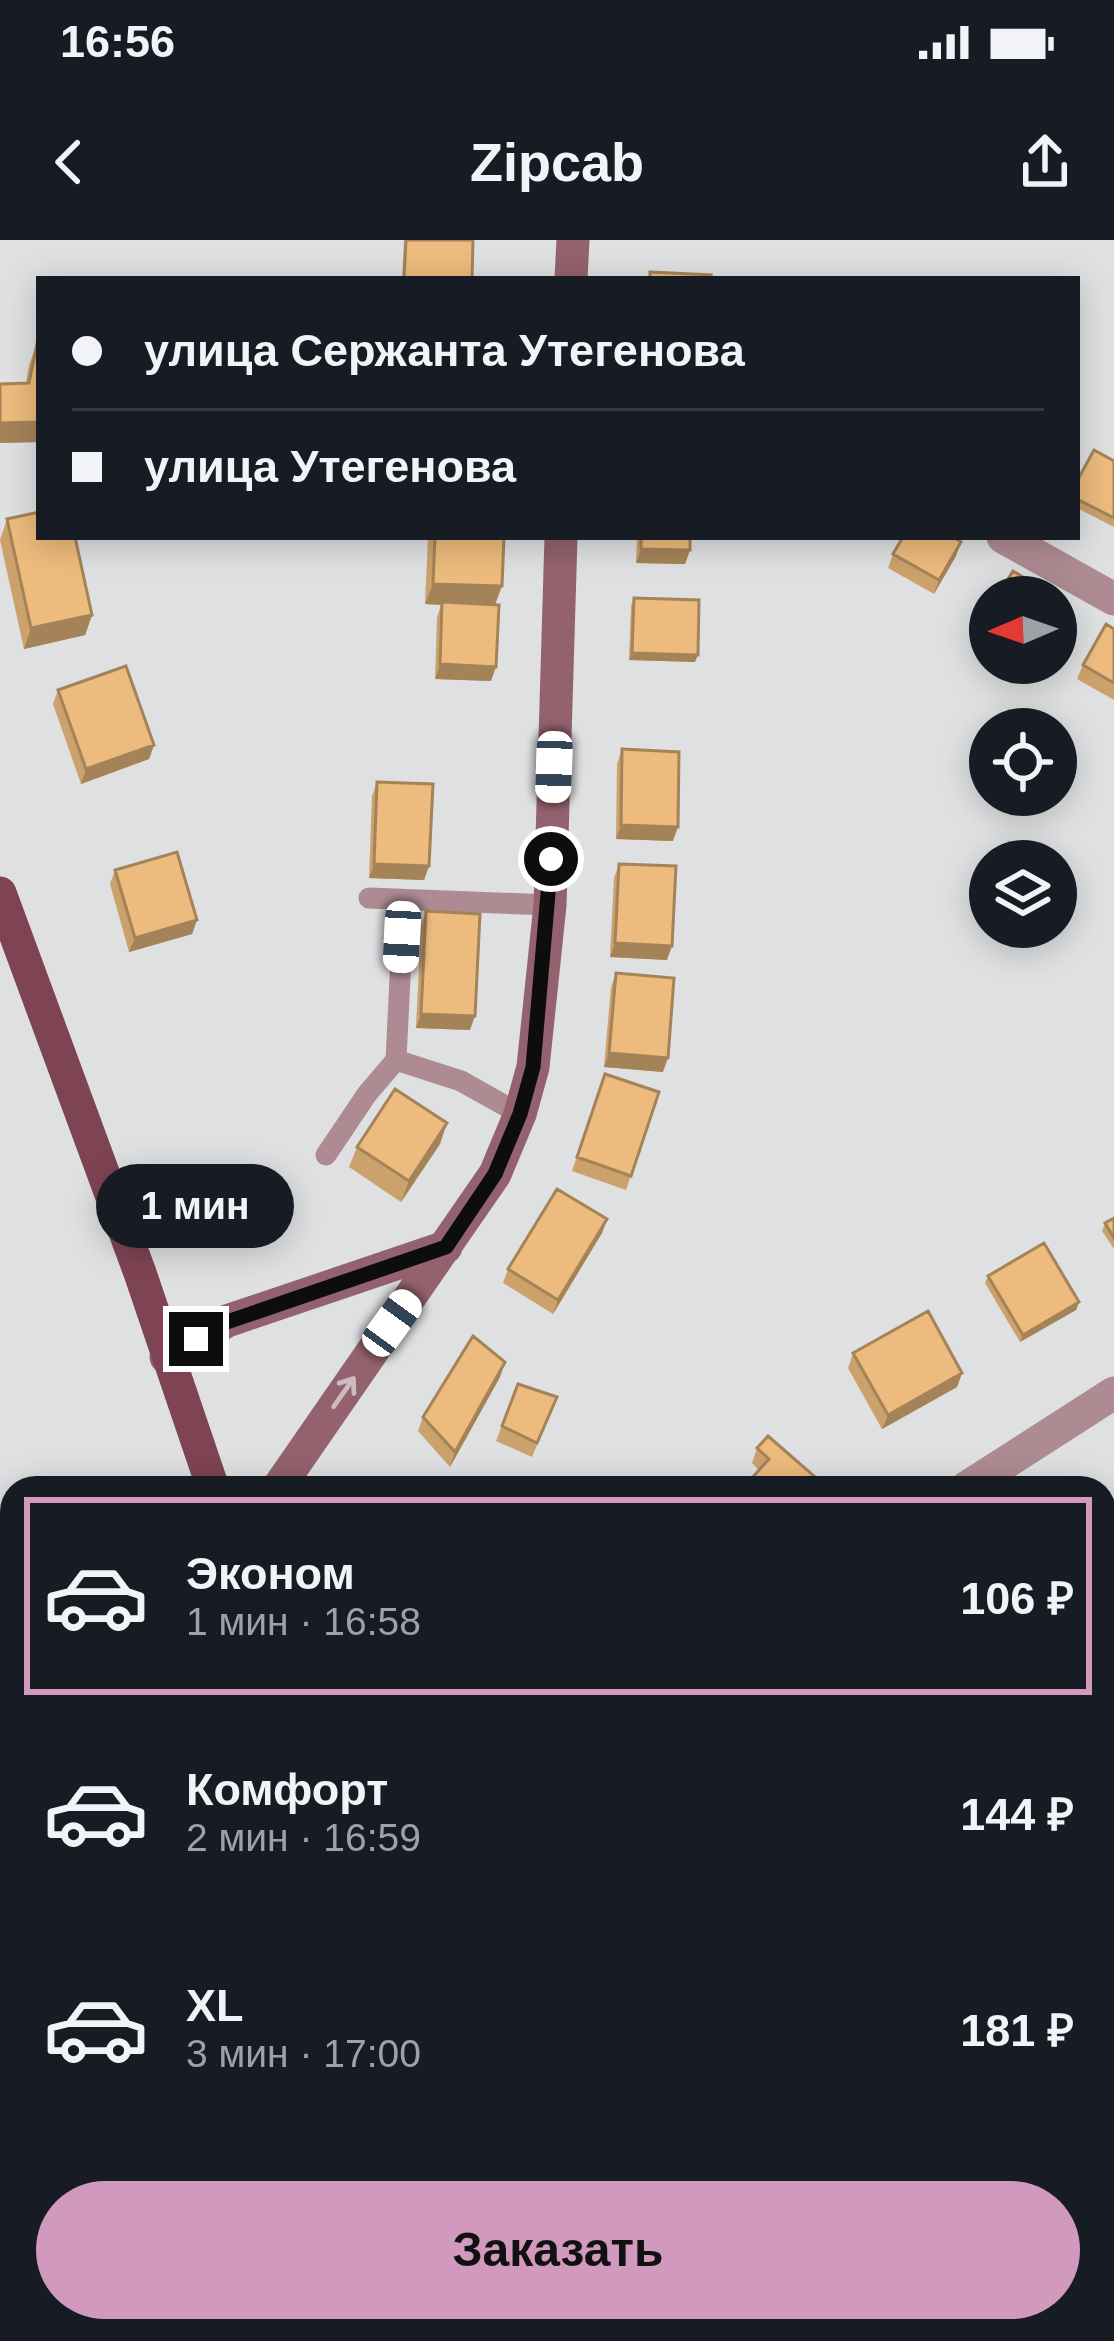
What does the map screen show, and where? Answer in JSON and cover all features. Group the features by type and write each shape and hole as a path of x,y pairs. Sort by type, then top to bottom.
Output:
{"main road":[{"path":"571,276 573,240"},
{"path":"286,1476 495,1174 520,1114 533,1067 550,905 561,540"},
{"path":"0,893 140,1273 209,1476"},
{"path":"166,1357 227,1322 446,1247"}],"street":[{"path":"1008,540 1114,599"},
{"path":"986,1476 1114,1394"}],"lane":[{"path":"369,898 550,905"},
{"path":"326,1155 396,1060 402,937"},
{"path":"396,1060 461,1081 520,1114"}],"building":[{"path":"406,240 473,240 472,276 404,276"},
{"path":"650,272 711,275 711,276 650,276"},
{"path":"36,349 36,422 0,423 0,384 29,383"},
{"path":"1094,450 1114,461 1114,518 1080,501 1080,476"},
{"path":"36,513 36,540 76,540 92,615 31,628 7,519"},
{"path":"435,540 504,540 502,586 433,584"},
{"path":"641,540 690,540 690,550 641,549"},
{"path":"901,540 961,542 939,580 893,554"},
{"path":"634,598 699,600 698,655 632,653"},
{"path":"442,602 499,605 496,667 440,664"},
{"path":"1106,624 1114,629 1114,683 1083,665"},
{"path":"126,666 154,745 86,769 58,690"},
{"path":"622,749 679,752 678,827 621,825"},
{"path":"377,782 433,784 429,866 374,864"},
{"path":"177,852 197,920 135,938 115,870"},
{"path":"619,864 676,866 672,946 615,943"},
{"path":"426,911 480,914 475,1016 421,1014"},
{"path":"616,973 674,978 668,1058 609,1053"},
{"path":"605,1074 659,1092 631,1176 577,1157"},
{"path":"395,1089 447,1123 409,1181 357,1147"},
{"path":"557,1189 607,1219 558,1300 508,1269"},
{"path":"1044,1243 1079,1302 1023,1335 988,1276"},
{"path":"928,1311 962,1373 888,1415 853,1353"},
{"path":"473,1336 505,1362 455,1452 423,1417"},
{"path":"518,1384 557,1397 537,1443 502,1426"},
{"path":"768,1436 814,1476 754,1476 769,1459 757,1448"}],"route":[{"path":"196,1339 227,1322 446,1247 495,1174 533,1067 551,859"}]}
